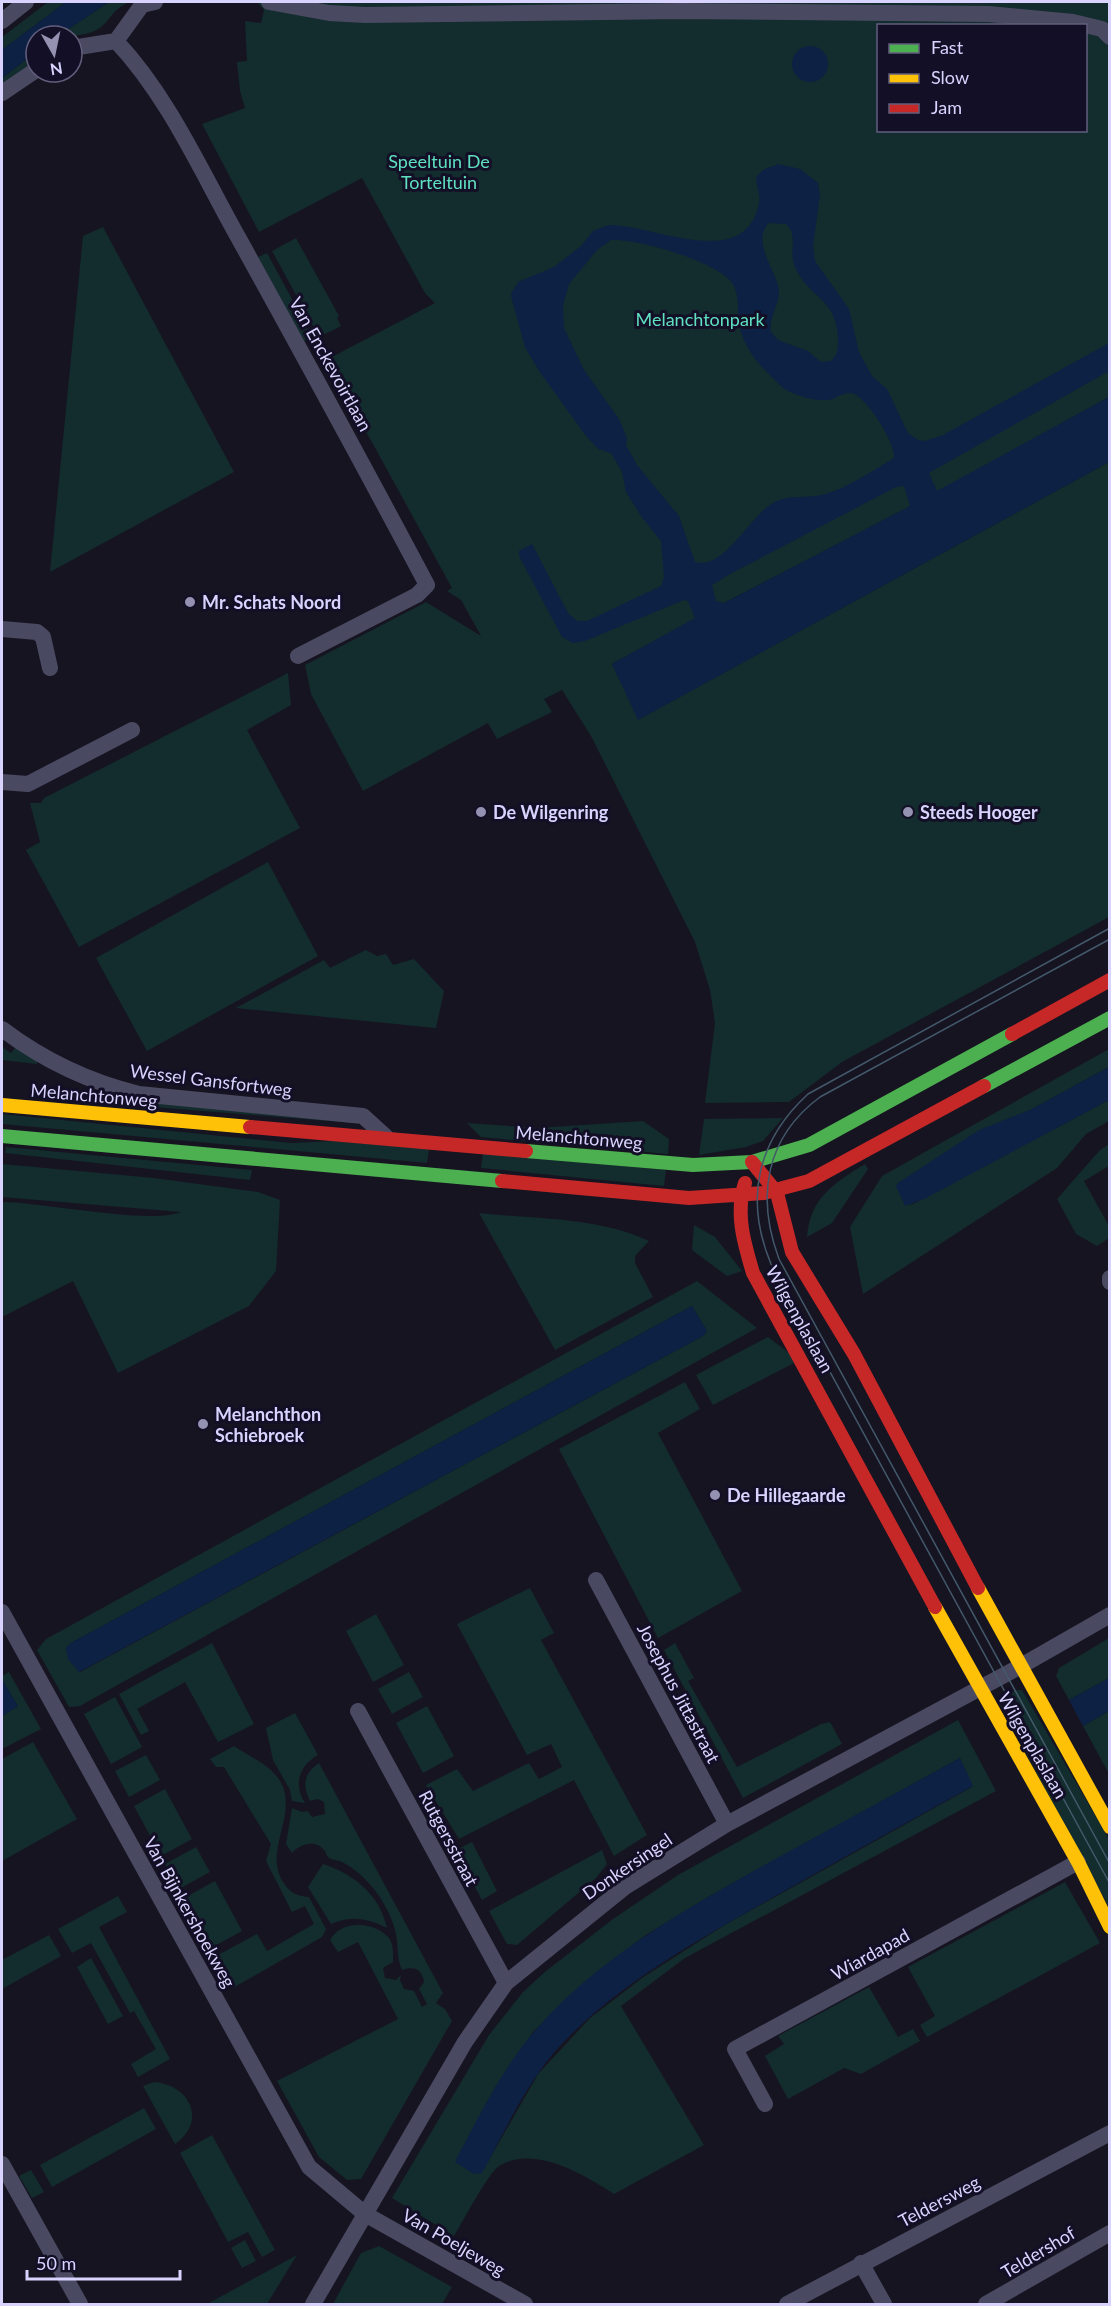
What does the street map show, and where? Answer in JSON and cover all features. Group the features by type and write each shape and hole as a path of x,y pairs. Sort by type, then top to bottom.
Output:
{"street":[{"path":"2,21 26,2"},
{"path":"84,46 116,41 142,5 155,2"},
{"path":"269,2 329,12 365,15 681,10 989,14 1079,24"},
{"path":"1087,27 1106,33"},
{"name":"Van Enckevoirtlaan","path":"116,41 141,68 196,161 327,395 427,585 417,596 298,656"},
{"path":"2,93 24,78"},
{"path":"2,628 37,632 44,637 50,668"},
{"path":"2,782 28,784 132,730"},
{"name":"Melanchtonweg","path":"2,1105 693,1165 752,1162 808,1145 1110,980"},
{"path":"2,1136 689,1198 740,1198 777,1193 809,1181 1110,1018"},
{"name":"Wessel Gansfortweg","path":"2,1029 58,1065 113,1088 139,1094 363,1116 386,1137"},
{"name":"Wilgenplaslaan","path":"752,1162 777,1193 792,1252 854,1354 1110,1827"},
{"name":"Wilgenplaslaan","path":"752,1162 740,1198 742,1238 753,1273 1078,1862 1110,1928"},
{"path":"1110,1278 1107,1279 1110,1282"},
{"name":"Josephus Jittastraat","path":"596,1580 727,1824"},
{"name":"Van Bijnkershoekweg","path":"2,1612 309,2167 365,2214"},
{"name":"Donkersingel","path":"313,2304 465,2042 506,1983 625,1887 727,1824 1021,1666 1110,1615"},
{"name":"Rutgersstraat","path":"358,1711 506,1983"},
{"name":"Wiardapad","path":"765,2104 735,2049 1078,1862"},
{"name":"Teldersweg","path":"787,2304 1110,2133"},
{"path":"2,2164 80,2304"},
{"name":"Van Poeljeweg","path":"365,2214 525,2304"},
{"name":"Teldershof","path":"986,2304 1110,2233"},
{"path":"861,2264 884,2304"}],"green space":[{"path":"48,2 66,2 37,24 24,24 24,34 2,50 2,37"},
{"path":"109,2 129,2 115,11 97,30 84,34 84,24 76,24"},
{"name":"Melanchtonpark","path":"257,2 1109,2 1109,397 942,490 612,664 639,719 1109,462 1109,917 842,1062 789,1102 705,1103 715,1023 710,990 695,942 591,736 562,690 544,699 552,712 497,739 488,723 363,791 311,694 305,665 426,602 481,636 461,600 447,591 452,588 328,359 435,303 425,293 362,178 259,232 202,124 245,108 240,91 237,62 247,61 245,21 261,23 264,10"},
{"path":"24,61 24,69 2,85 2,78"},
{"path":"103,227 234,472 50,572 83,236"},
{"path":"296,238 339,316 337,318 341,326 319,337 272,251"},
{"path":"267,253 312,336 304,341 258,257"},
{"path":"288,673 291,705 247,730 300,828 79,947 26,850 40,842 30,803 41,803 44,798"},
{"path":"268,862 318,956 147,1051 96,958"},
{"path":"366,950 377,956 386,954 393,965 414,959 444,991 436,1028 236,1008 324,960 330,968"},
{"path":"2,1047 11,1053 16,1047 37,1060 37,1064 2,1060"},
{"path":"1109,1049 1109,1067 1032,1109 909,1206 1109,1100 1109,1121 1086,1134 1057,1168 863,1294 850,1227 882,1176"},
{"path":"151,1104 353,1123 153,1107"},
{"path":"2,1114 291,1143 334,1141 429,1149 427,1163 2,1124"},
{"path":"783,1118 763,1141 746,1147 699,1155 704,1119"},
{"path":"643,1121 669,1139 668,1154 481,1137 467,1123 537,1128"},
{"path":"1109,1144 1109,1166 1084,1181 1109,1226 1109,1238 1097,1246 1076,1234 1057,1199 1100,1150"},
{"path":"6,1147 252,1170 250,1180 5,1153"},
{"path":"483,1153 666,1170 664,1186 481,1168"},
{"path":"2,1164 154,1178 258,1192 280,1200 276,1271 249,1306 118,1373 73,1281 2,1317 2,1202 121,1215 166,1215 181,1212 2,1197"},
{"path":"865,1164 868,1169 832,1223 807,1237 809,1223 818,1202 834,1185"},
{"path":"479,1213 587,1223 609,1227 649,1241 635,1256 635,1263 653,1297 555,1350"},
{"path":"694,1225 715,1237 742,1271 727,1276 692,1250"},
{"path":"697,1281 757,1328 80,1706 69,1707 37,1650 46,1639","holes":["692,1306 707,1331 703,1336 80,1672 66,1648 71,1643"]},
{"path":"768,1337 793,1356 796,1362 713,1405 696,1375"},
{"path":"685,1382 700,1409 658,1433 742,1591 658,1638 559,1449"},
{"path":"530,1588 554,1633 541,1640 647,1835 614,1856 574,1780 459,1839 426,1785 457,1769 473,1791 529,1763 539,1779 562,1767 551,1744 527,1755 457,1624"},
{"path":"376,1614 404,1665 373,1682 346,1631"},
{"path":"1109,1638 1109,1678 1069,1700 1056,1676 1059,1668"},
{"path":"212,1643 254,1724 218,1742 185,1682 137,1709 149,1731 141,1735 119,1694"},
{"path":"675,1643 694,1678 688,1681 737,1767 821,1724 830,1722 842,1744 743,1798 664,1650"},
{"path":"9,1672 41,1729 2,1749 2,1716 18,1706 2,1680 2,1676"},
{"path":"409,1672 423,1697 392,1714 378,1689"},
{"path":"1016,1690 1022,1690 1109,1839 1109,1907 1002,1709 1005,1697"},
{"path":"115,1697 142,1747 111,1764 84,1714"},
{"path":"427,1706 454,1756 423,1773 396,1723"},
{"path":"1109,1711 1109,1774 1083,1726"},
{"path":"295,1713 318,1755 306,1764 300,1776 299,1789 305,1803 292,1801 290,1790 273,1760 266,1728"},
{"path":"958,1720 996,1791 685,1958 621,2006 704,2145 614,2194 559,2165 528,2158 513,2160 495,2170 482,2187 454,2236 392,2198 489,2035 523,1992 546,1971 613,1919 678,1875","holes":["960,1758 972,1787 723,1926 642,1978 590,2018 538,2074 482,2172 507,2070 533,2032 598,1971 646,1935 708,1897"]},
{"path":"33,1742 77,1819 2,1861 2,1759"},
{"path":"234,1746 274,1773 283,1787 286,1799 278,1847 278,1870 283,1882 291,1891 297,1895 309,1897 326,1929 322,1937 233,1988 216,1956 257,1934 267,1951 314,1924 305,1906 292,1912 266,1861 271,1844 224,1767 216,1767 210,1759"},
{"path":"146,1755 160,1780 129,1797 115,1771"},
{"path":"319,1763 443,1993 436,2003 445,2009 452,2021 361,2179 347,2180 319,2157 277,2081 398,2019 358,1942 338,1952 330,1940 335,1933 342,1928 358,1925 383,1932 391,1941 393,1953 393,1962 383,1968 385,1978 396,1980 401,1975 400,1980 404,1989 414,1991 422,2007 427,2004 419,1989 424,1982 419,1971 410,1968 402,1970 392,1920 382,1900 368,1882 342,1862 329,1858 324,1850 316,1845 303,1845 292,1853 286,1844 292,1808 302,1812 308,1811 312,1817 325,1814 324,1802 318,1799 310,1801 305,1785 307,1775"},
{"path":"165,1789 192,1839 161,1856 134,1806"},
{"path":"472,1842 497,1891 482,1900 460,1859 460,1848"},
{"path":"196,1847 210,1872 179,1889 165,1864"},
{"path":"602,1850 607,1864 596,1878 517,1945 507,1944 489,1911"},
{"path":"323,1864 345,1874 364,1887 378,1905 387,1928 359,1919 346,1919 331,1924 308,1887"},
{"path":"215,1881 242,1931 211,1948 184,1898"},
{"path":"1065,1882 1100,1943 927,2037 920,2025 935,2016 908,1967"},
{"path":"118,1896 127,1912 99,1927 170,2059 138,2077 131,2064 156,2049 134,2011 130,2013 91,1943 72,1953 58,1929"},
{"path":"49,1935 61,1956 2,1989 2,1960"},
{"path":"91,1958 123,2016 108,2024 77,1967"},
{"path":"869,1987 898,2037 913,2029 920,2041 861,2074 844,2068 788,2099 765,2056 784,2044 778,2036"},
{"path":"154,2082 177,2090 190,2106 192,2116 190,2125 185,2135 175,2144 143,2086"},
{"path":"144,2108 156,2129 52,2187 40,2165"},
{"path":"212,2135 275,2250 262,2257 248,2232 228,2242 180,2153"},
{"path":"31,2170 44,2192 32,2198 19,2176"},
{"path":"245,2240 256,2261 242,2268 231,2248"},
{"path":"379,2246 452,2287 442,2304 333,2304 361,2253"},
{"path":"297,2255 267,2304 207,2304"}],"water":[{"path":"66,2 109,2 76,24 37,24"},
{"path":"24,34 24,61 2,78 2,50"},
{"path":"810,46 823,51 828,64 823,77 810,82 797,77 792,64 797,51"},
{"path":"778,164 800,169 818,183 820,195 813,246 815,261 849,309 859,352 872,376 887,389 908,433 918,440 925,441 943,435 1109,343 1109,371 929,473 937,491 1109,397 1109,462 638,720 612,664 695,618 688,601 684,600 585,641 573,643 562,637 519,556 519,551 532,544 568,613 577,621 587,621 661,586 664,577 661,541 626,492 622,472 611,453 598,449 586,436 539,371 525,347 511,294 518,282 554,267 581,246 593,231 608,225 695,240 716,241 735,236 750,225 759,204 756,177 763,170","holes":["769,223 786,224 790,229 795,267 808,287 833,315 837,326 838,346 831,361 821,362 808,351 778,340 771,332 779,291 763,245 764,230","611,240 639,243 695,260 725,276 733,284 735,290 743,338 763,368 786,390 805,397 829,400 848,393 857,396 879,421 891,442 894,458 834,491 775,502 765,509 727,550 706,563 695,562 679,516 637,465 626,445 627,438 619,419 584,370 564,328 563,306 569,284 597,250","904,486 910,506 724,603 716,601 712,585 896,487"]},
{"path":"1109,1067 1109,1100 926,1198 905,1206 896,1186 898,1183 979,1130 1032,1109"},
{"path":"692,1306 707,1331 703,1336 79,1672 68,1659 66,1648 71,1643"},
{"path":"1109,1678 1109,1711 1083,1726 1069,1700"},
{"path":"2,1680 18,1706 2,1716"},
{"path":"960,1758 973,1786 703,1937 648,1972 597,2011 552,2055 514,2112 482,2173 474,2174 455,2162 491,2095 521,2048 558,2006 584,1982 673,1918"}],"tram line":[{"path":"1110,928 808,1094 777,1131 760,1172 757,1194 758,1217 771,1264 1110,1884"},
{"path":"1110,939 820,1097 787,1131 770,1170 767,1191 772,1236 779,1259 1110,1864"}],"traffic: fast":[{"path":"984,1086 1110,1018"},
{"path":"526,1151 693,1165 752,1162 809,1145 1012,1034"},
{"path":"2,1136 502,1181"}],"traffic: slow":[{"path":"2,1105 250,1127"},
{"path":"978,1588 1110,1827"},
{"path":"935,1607 1078,1862 1110,1927"}],"traffic: jam":[{"path":"1012,1034 1110,980"},
{"path":"502,1181 689,1198 764,1193 809,1181 984,1086"},
{"path":"250,1127 526,1151"},
{"path":"752,1162 777,1193 792,1252 854,1354 978,1588"},
{"path":"745,1183 741,1217 753,1273 935,1607"}],"place":[{"name":"Mr. Schats Noord","path":"190,602"},
{"name":"De Wilgenring","path":"481,812"},
{"name":"Steeds Hooger","path":"908,812"},
{"name":"Melanchthon Schiebroek","path":"203,1424"},
{"name":"De Hillegaarde","path":"715,1495"}],"park label":[{"name":"Speeltuin De Torteltuin","path":"439,171"}]}
